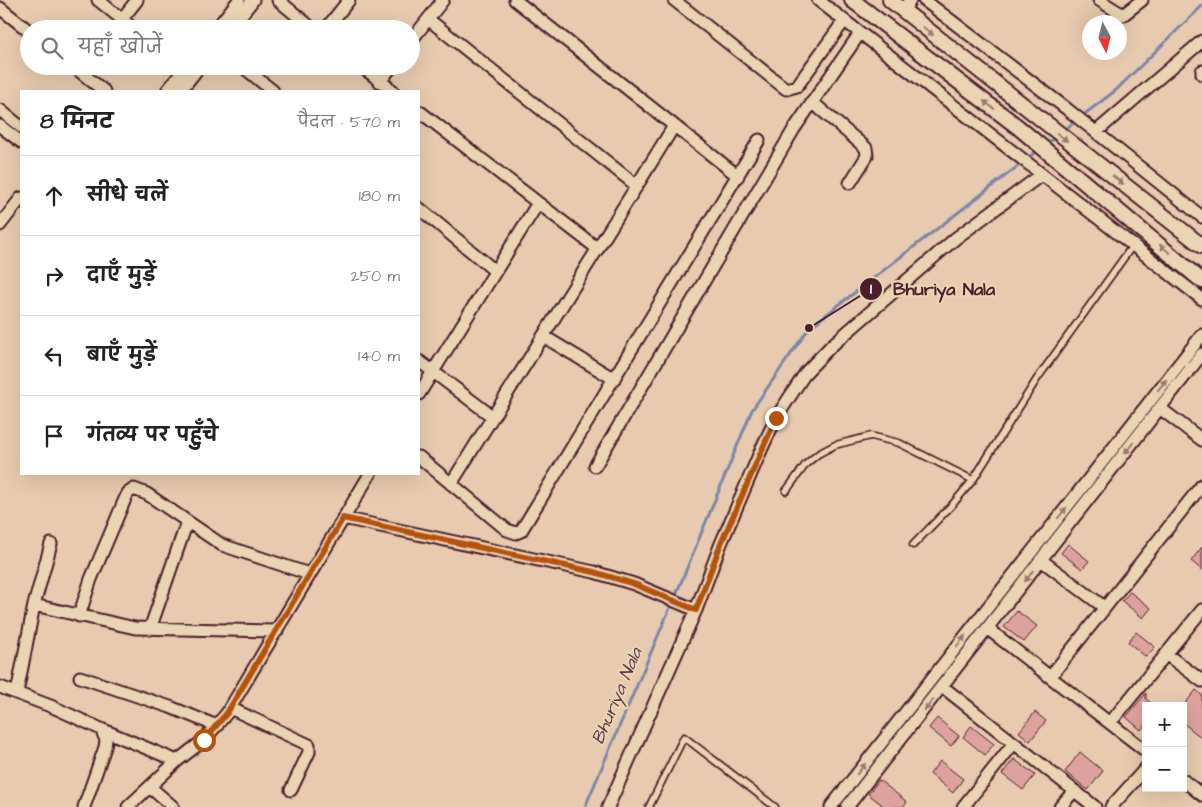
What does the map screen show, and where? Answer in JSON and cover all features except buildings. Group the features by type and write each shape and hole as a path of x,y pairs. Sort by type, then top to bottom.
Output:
{"street":[{"path":"98,0 122,19 137,0"},
{"path":"223,20 239,0"},
{"path":"237,20 253,0"},
{"path":"278,0 302,20"},
{"path":"333,20 349,0"},
{"path":"420,29 443,0"},
{"path":"515,0 738,176"},
{"path":"674,0 786,89 797,86 844,20"},
{"path":"818,0 1202,299"},
{"path":"852,0 1056,158 1202,281"},
{"path":"924,0 1067,109 1202,217"},
{"path":"1099,0 1123,15 1142,0"},
{"path":"898,3 1044,124 1202,246"},
{"path":"0,8 20,24"},
{"path":"428,19 637,186"},
{"path":"595,466 719,254 812,102 860,33"},
{"path":"1092,130 1202,40"},
{"path":"84,75 103,90"},
{"path":"168,90 178,75"},
{"path":"181,90 193,75"},
{"path":"253,75 272,90"},
{"path":"372,75 392,90"},
{"path":"380,82 385,75"},
{"path":"812,102 866,148 867,156 850,183"},
{"path":"0,110 20,126"},
{"path":"420,112 598,249"},
{"path":"0,126 20,141"},
{"path":"451,484 674,126"},
{"path":"420,459 507,530 516,534 522,531 759,140"},
{"path":"608,807 762,448 776,418 806,372 831,346 956,238 1038,173"},
{"path":"0,226 20,199"},
{"path":"420,392 538,203"},
{"path":"420,209 495,271"},
{"path":"831,807 1202,335"},
{"path":"543,336 614,379"},
{"path":"847,807 1161,409 1202,354"},
{"path":"420,362 493,417"},
{"path":"1161,409 1202,440"},
{"path":"128,807 217,726 277,631 309,574 369,475"},
{"path":"1050,677 1202,485"},
{"path":"79,616 91,579 128,493 134,489 141,490 187,522 234,550 309,574"},
{"path":"343,518 594,572 634,584 692,608"},
{"path":"150,629 187,522"},
{"path":"17,693 34,604 51,544"},
{"path":"1041,560 1104,607"},
{"path":"34,604 79,616 150,629 277,631"},
{"path":"1110,722 1202,610"},
{"path":"988,629 1142,748"},
{"path":"1166,654 1202,681"},
{"path":"80,677 170,707 217,726"},
{"path":"0,687 53,707 177,761"},
{"path":"943,687 1095,807"},
{"path":"230,708 309,745 309,752 291,790"},
{"path":"84,807 105,746 105,735 101,729"},
{"path":"964,807 1014,743"},
{"path":"1111,807 1142,772"},
{"path":"1187,783 1202,795"},
{"path":"150,787 174,807"},
{"path":"1060,807 1074,790"}],"lane":[{"path":"913,545 952,505 973,480 1038,380 1132,245"},
{"path":"786,490 806,464 818,454 835,445 871,436 899,443 973,480"},
{"path":"650,807 684,737 775,807"}],"waterway":[{"name":"Bhuriya Nala","path":"1082,116 1115,91 1202,6"},
{"name":"Bhuriya Nala","path":"1062,132 1077,120"},
{"name":"Bhuriya Nala","path":"1044,146 1057,136"},
{"name":"Bhuriya Nala","path":"1027,159 1039,149"},
{"name":"Bhuriya Nala","path":"675,597 752,410 809,328 1022,163"},
{"name":"Bhuriya Nala","path":"585,807 672,603"}],"place":[{"name":"Bhuriya Nala","path":"809,328"}],"route":[{"path":"204,740 227,713 343,518 594,572 634,584 696,610 720,546 776,418"}]}
